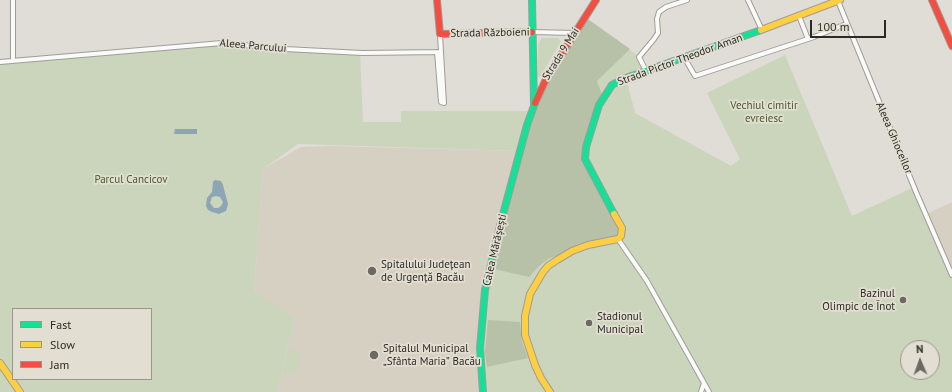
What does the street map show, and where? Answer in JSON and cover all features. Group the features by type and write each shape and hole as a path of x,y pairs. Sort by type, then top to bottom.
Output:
{"street":[{"path":"13,62 14,0"},
{"name":"Strada Războieni","path":"437,0 440,34 532,32 574,33"},
{"name":"Calea Mărășești","path":"483,392 480,348 485,290 503,215 532,108 532,0"},
{"name":"Strada 9 Mai","path":"532,108 547,77 596,0"},
{"path":"646,70 639,57 658,33 657,19 659,12 666,7 687,0"},
{"path":"748,0 762,30"},
{"name":"Strada Pictor Theodor Aman","path":"618,239 621,236 622,228 620,222 585,159 586,147 599,105 612,85 646,70 762,30 839,0"},
{"name":"Aleea Ghioceilor","path":"839,0 846,24 952,275"},
{"path":"932,0 950,37 952,46"},
{"path":"799,16 808,39"},
{"path":"684,57 695,76 808,39 846,24"},
{"path":"439,52 444,102 441,103 439,52 440,34"},
{"name":"Aleea Parcului","path":"0,62 222,43 285,49 362,53 439,52"},
{"path":"550,392 535,365 525,335 525,316 530,294 543,272 548,266 557,260 588,245 618,239 647,281 709,392"},
{"path":"0,363 20,392"},
{"path":"701,392 704,383"}],"shaded area":[{"name":"Spitalului Județean de Urgență Bacău","path":"330,146 520,151 483,392 277,392 295,318 254,292 263,169 301,147"},
{"path":"952,202 952,271 926,214"}],"green space":[{"path":"585,17 630,49 597,81 602,95 584,156 620,229 620,237 573,250 548,259 529,277 490,268 520,151 542,87"},
{"path":"542,38 558,38 561,41 539,77 538,44"},
{"path":"616,39 639,57 646,71 626,78 635,113 731,166 740,159 707,93 785,55 852,216 914,187 952,275 952,392 483,392 482,311 519,151 298,144 263,169 254,291 295,318 277,392 0,391 0,62 222,43 360,53 363,122 401,122 401,111 531,111"},
{"path":"488,320 520,322 522,342 528,358 487,367 485,353"},
{"path":"288,350 302,353 296,374 283,371"}],"water":[{"path":"175,129 197,129 197,134 174,134"},
{"path":"215,180 221,181 228,204 226,211 219,214 208,210 206,206 207,198 212,192 213,182","holes":["212,197 220,197 223,202 221,206 214,208 210,203"]}],"traffic: fast":[{"path":"532,0 534,105"},
{"path":"614,214 585,159 586,147 599,105 612,85 623,79 761,30"},
{"path":"483,392 480,348 485,290 501,222 527,125 535,103"}],"traffic: slow":[{"path":"761,30 840,0"},
{"path":"550,392 535,365 525,335 525,316 530,294 543,272 548,266 557,260 572,251 588,245 618,239 621,236 622,228 614,214"},
{"path":"0,363 20,392"}],"traffic: jam":[{"path":"437,0 440,34 532,32"},
{"path":"535,103 547,77 596,0"},
{"path":"932,0 952,46"}],"place":[{"name":"Spitalului Județean de Urgență Bacău","path":"372,271"},
{"name":"Bazinul Olimpic de Înot","path":"903,300"},
{"name":"Stadionul Municipal","path":"589,323"},
{"name":"Spitalul Municipal „Sfânta Maria” Bacău","path":"374,355"}],"park label":[{"name":"Vechiul cimitir evreiesc","path":"764,112"},
{"name":"Parcul Cancicov","path":"131,180"}]}
